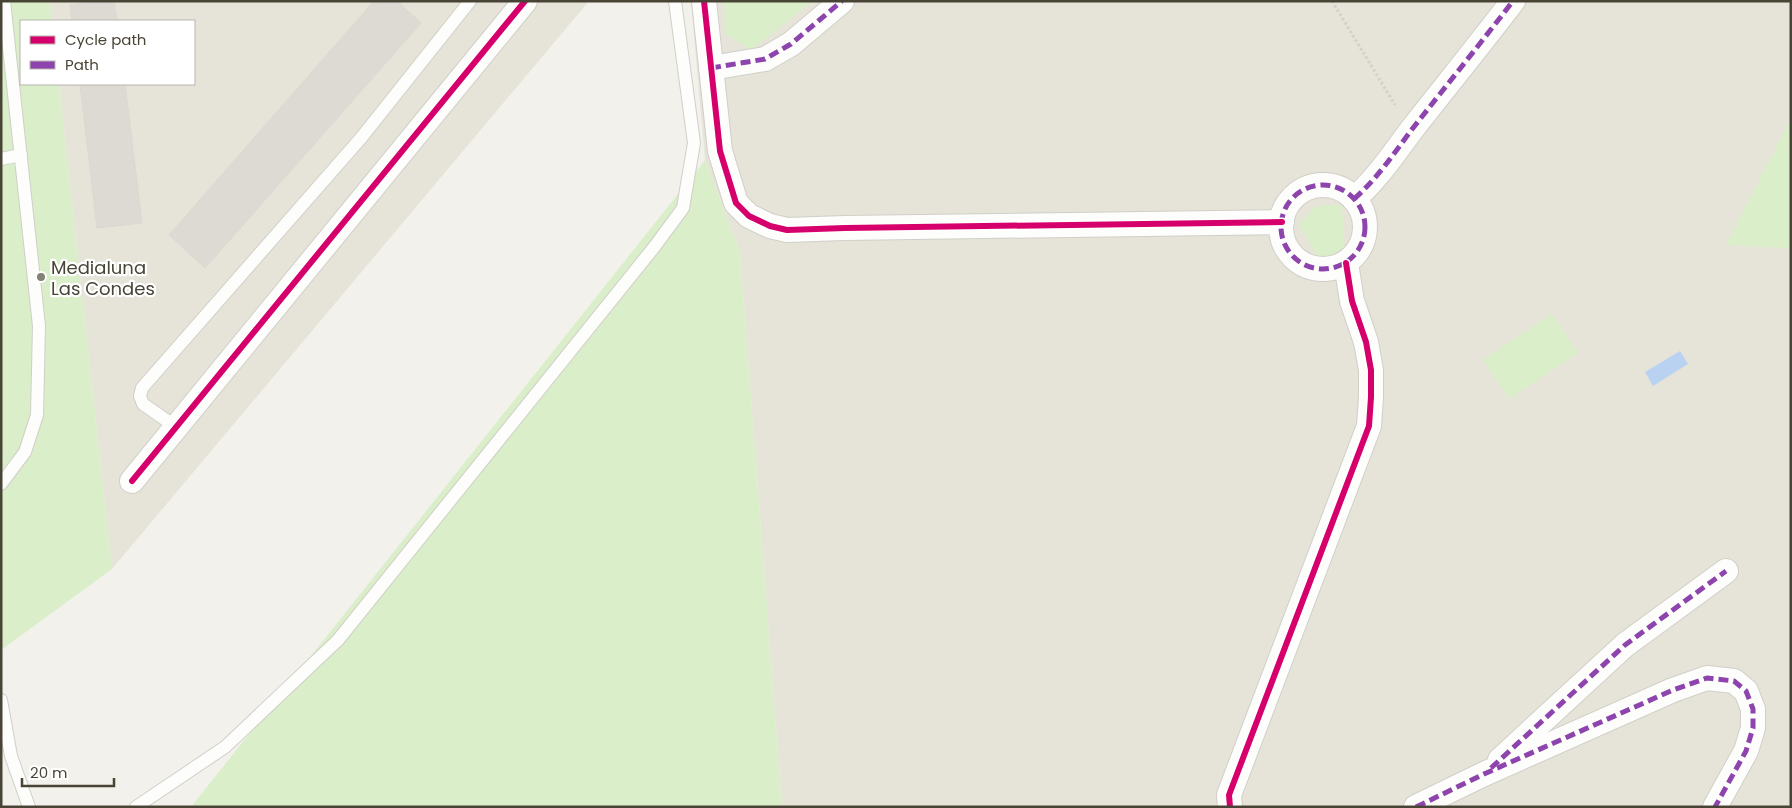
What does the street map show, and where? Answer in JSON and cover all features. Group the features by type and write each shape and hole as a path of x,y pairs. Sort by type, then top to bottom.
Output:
{"street":[{"path":"132,481 525,1"},
{"path":"704,1 720,151 736,203 749,216 770,226 787,230 806,230 1282,222"},
{"path":"711,68 765,59 792,44 842,1"},
{"path":"1354,199 1383,170 1411,131 1513,1"},
{"path":"1320,185 1333,186 1346,192 1354,199 1364,215 1365,229 1362,243 1357,253 1346,263 1332,268 1316,269 1302,264 1289,252 1283,239 1282,222 1284,211 1294,197 1306,188 1320,185"},
{"path":"1230,807 1229,795 1369,426 1371,370 1366,342 1352,301 1346,263"},
{"path":"1484,774 1625,646 1726,571"},
{"path":"1416,807 1484,774 1673,690 1708,678 1734,681 1746,691 1753,709 1753,728 1746,751 1715,807"}],"lane":[{"path":"1,484 25,452 37,415 39,326 4,1"},
{"path":"176,426 143,404 140,396 142,388 361,138 470,1"},
{"path":"136,807 225,747 338,640 656,246 683,208 694,144 675,1"},
{"path":"1,160 21,155"},
{"path":"1,700 11,756 29,807"}],"path":[{"path":"1332,1 1411,131"}],"shaded area":[{"path":"50,1 589,1 112,569 59,85 195,85 195,20 52,20"},
{"path":"691,1 1791,1 1791,807 782,807 740,252 705,160"}],"green space":[{"name":"Medialuna Las Condes","path":"1,1 50,1 52,20 20,20 20,85 59,85 112,569 1,650"},
{"path":"724,1 813,1 751,50 726,34"},
{"path":"1791,118 1791,248 1726,245"},
{"path":"705,160 740,252 782,807 191,807"},
{"path":"1342,205 1345,255 1318,258 1299,225 1315,206"},
{"path":"1552,314 1578,353 1509,399 1483,360"}],"water":[{"path":"1680,351 1688,364 1653,386 1645,372"}],"building":[{"path":"114,1 117,20 72,20 70,5"},
{"path":"374,1 397,1 421,23 205,268 169,235"},
{"path":"80,85 125,85 142,223 97,228"}],"marked path":[{"path":"711,68 765,59 791,44 842,1"},
{"path":"1354,199 1371,183 1513,1"},
{"path":"1323,185 1339,188 1353,197 1362,211 1365,227 1362,243 1353,257 1339,266 1323,269 1307,266 1293,257 1284,243 1281,227 1284,211 1293,197 1307,188 1323,185"},
{"path":"1491,768 1625,645 1726,571"},
{"path":"1416,807 1484,774 1673,690 1707,678 1734,681 1746,691 1753,709 1753,728 1746,751 1715,807"}],"cycle path":[{"path":"132,481 525,1"},
{"path":"704,1 720,151 736,203 749,216 770,226 787,230 1282,222"},
{"path":"1230,807 1229,795 1369,426 1371,370 1366,342 1352,301 1346,263"}],"place":[{"name":"Medialuna Las Condes","path":"41,277"}]}
